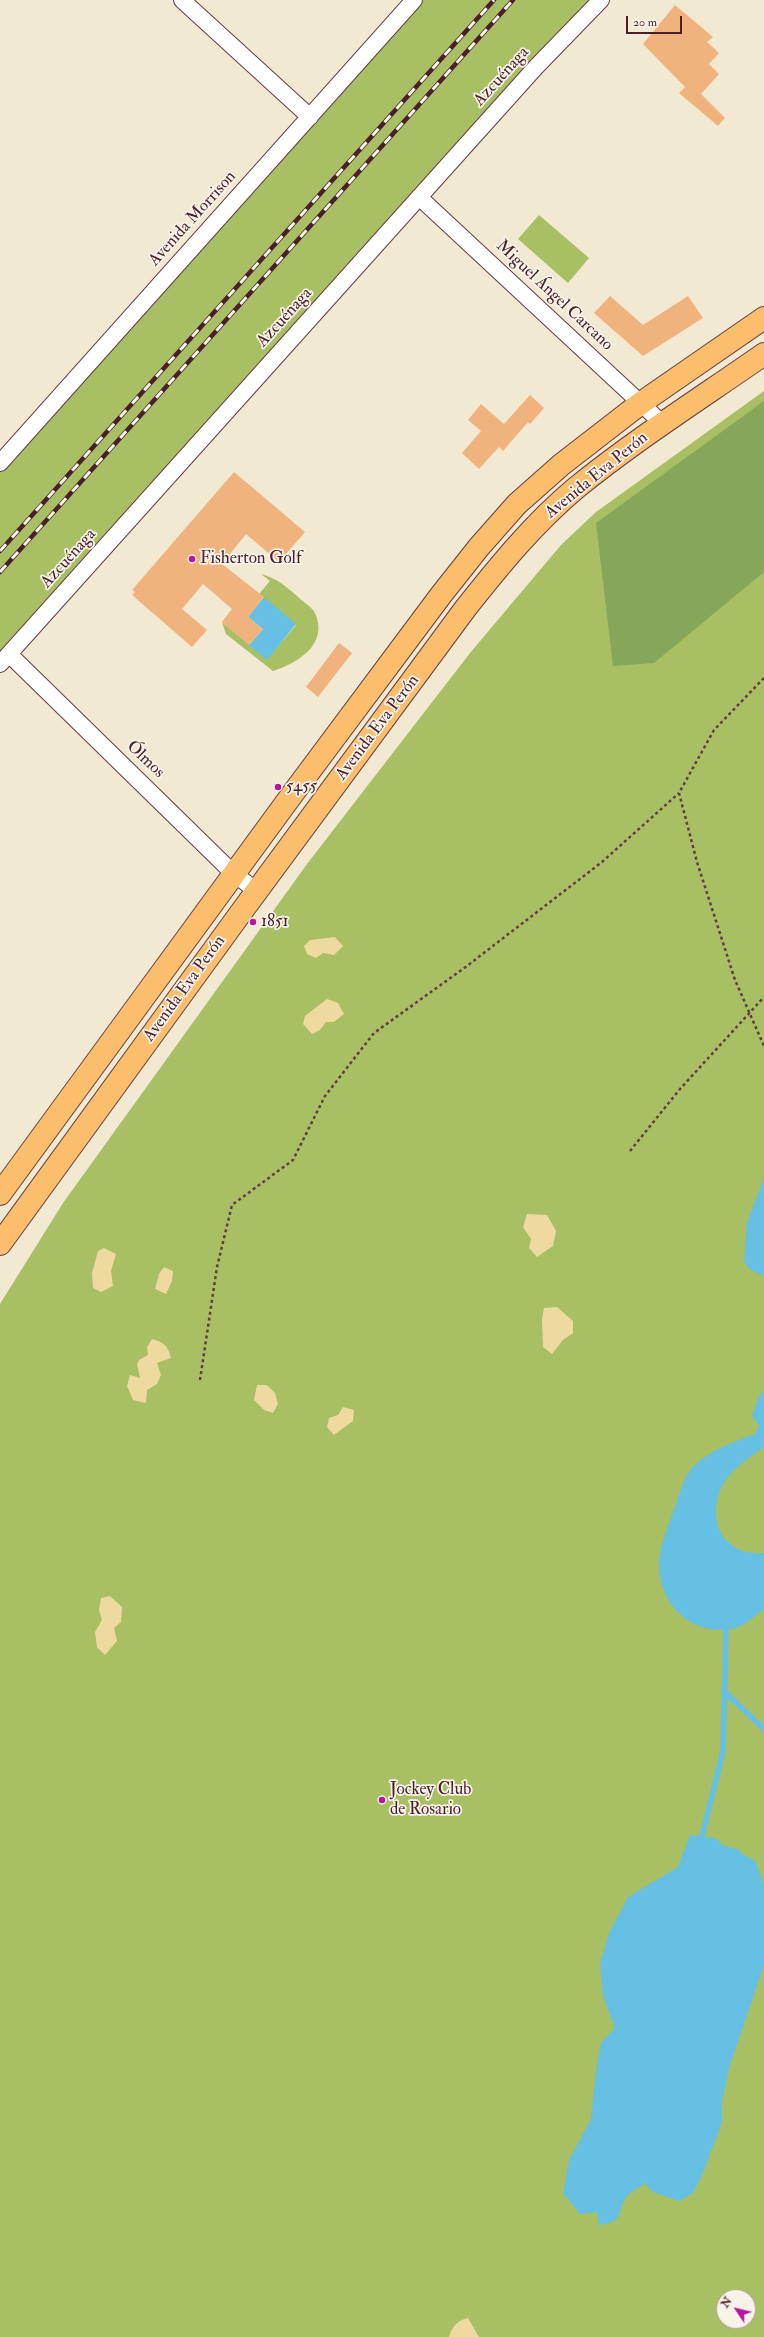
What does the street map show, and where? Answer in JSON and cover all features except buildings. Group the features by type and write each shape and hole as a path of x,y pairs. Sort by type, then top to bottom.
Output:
{"main road":[{"name":"Avenida Eva Perón","path":"0,1194 413,631 479,547 518,504 561,465 641,403 764,318"},
{"name":"Avenida Eva Perón","path":"0,1244 257,891 465,609 500,566 535,527 576,489 663,424 764,354"}],"street":[{"path":"182,0 310,117"},
{"name":"Avenida Morrison","path":"0,463 414,0"},
{"name":"Azcuénaga","path":"4,659 536,67 601,0"},
{"name":"Miguel Ángel Carcano","path":"419,197 663,424"},
{"name":"Ólmos","path":"4,659 234,874 257,891"}],"path":[{"path":"200,1380 217,1267 232,1205 293,1160 325,1096 374,1033 463,969 602,862 679,793 714,730 764,678"},
{"path":"679,793 704,884 735,980 764,1046"},
{"path":"630,1151 680,1089 764,997"}],"green space":[{"path":"414,0 601,0 0,664 0,463"},
{"path":"539,215 589,258 568,283 518,239"},
{"name":"Jockey Club de Rosario","path":"764,391 764,2337 0,2337 0,1304 63,1203 307,864 470,653 561,545 596,512"},
{"path":"764,401 764,572 654,663 613,666 596,523"},
{"path":"261,574 280,583 309,606 315,613 318,624 318,634 309,651 292,663 273,671 226,634 222,622 267,659 296,625 259,594 270,581"}],"sand":[{"path":"335,937 343,946 334,955 323,953 316,958 307,954 304,946 310,940"},
{"path":"327,999 338,1003 344,1014 334,1022 326,1022 320,1030 312,1034 303,1024 305,1016"},
{"path":"527,1214 547,1215 556,1231 553,1246 537,1257 529,1248 531,1239 523,1227"},
{"path":"104,1248 116,1254 111,1271 113,1286 101,1292 93,1288 92,1273 98,1251"},
{"path":"164,1267 173,1271 172,1281 166,1294 155,1289 159,1274"},
{"path":"557,1307 573,1321 573,1333 563,1340 552,1354 543,1347 542,1319 544,1308"},
{"path":"152,1339 165,1345 171,1358 157,1363 161,1375 157,1384 147,1390 146,1403 133,1400 127,1386 130,1375 140,1378 137,1364 139,1360 148,1355 147,1347"},
{"path":"257,1385 267,1385 275,1393 278,1404 273,1413 264,1410 254,1400"},
{"path":"343,1407 354,1410 353,1421 334,1435 327,1427 329,1418 338,1415"},
{"path":"110,1596 122,1607 121,1622 114,1628 117,1641 105,1655 97,1647 95,1632 102,1620 99,1610 101,1598"},
{"path":"468,2318 479,2337 449,2337 456,2324 461,2320"}],"water":[{"path":"264,597 296,624 267,660 249,645 263,629 248,617"},
{"path":"764,1178 764,1276 751,1270 744,1263 747,1222"},
{"path":"764,1391 764,1447 746,1460 728,1477 720,1490 716,1515 718,1526 722,1535 730,1543 739,1549 750,1553 764,1553 764,1609 747,1622 736,1628 721,1630 706,1628 693,1623 681,1615 671,1604 664,1592 660,1577 659,1562 661,1548 684,1480 689,1472 698,1462 713,1452 756,1433 759,1425 752,1416 759,1396"},
{"path":"690,1835 715,1838 724,1846 738,1849 745,1856 755,1860 764,1885 764,1965 729,2068 722,2101 722,2122 703,2173 693,2193 679,2201 653,2192 645,2183 631,2192 625,2199 616,2219 612,2222 599,2225 597,2212 580,2214 563,2193 569,2160 591,2119 596,2071 601,2043 615,2028 603,1996 600,1963 609,1933 628,1897 678,1867"}],"waterway":[{"path":"702,1836 723,1751 726,1629"},
{"path":"724,1691 764,1729"}],"railway":[{"path":"0,551 494,0"},
{"path":"0,572 513,0"}],"place":[{"name":"Fisherton Golf","path":"192,559"},
{"name":"5455","path":"278,787"},
{"name":"1851","path":"253,922"},
{"name":"Jockey Club de Rosario","path":"382,1800"}]}
